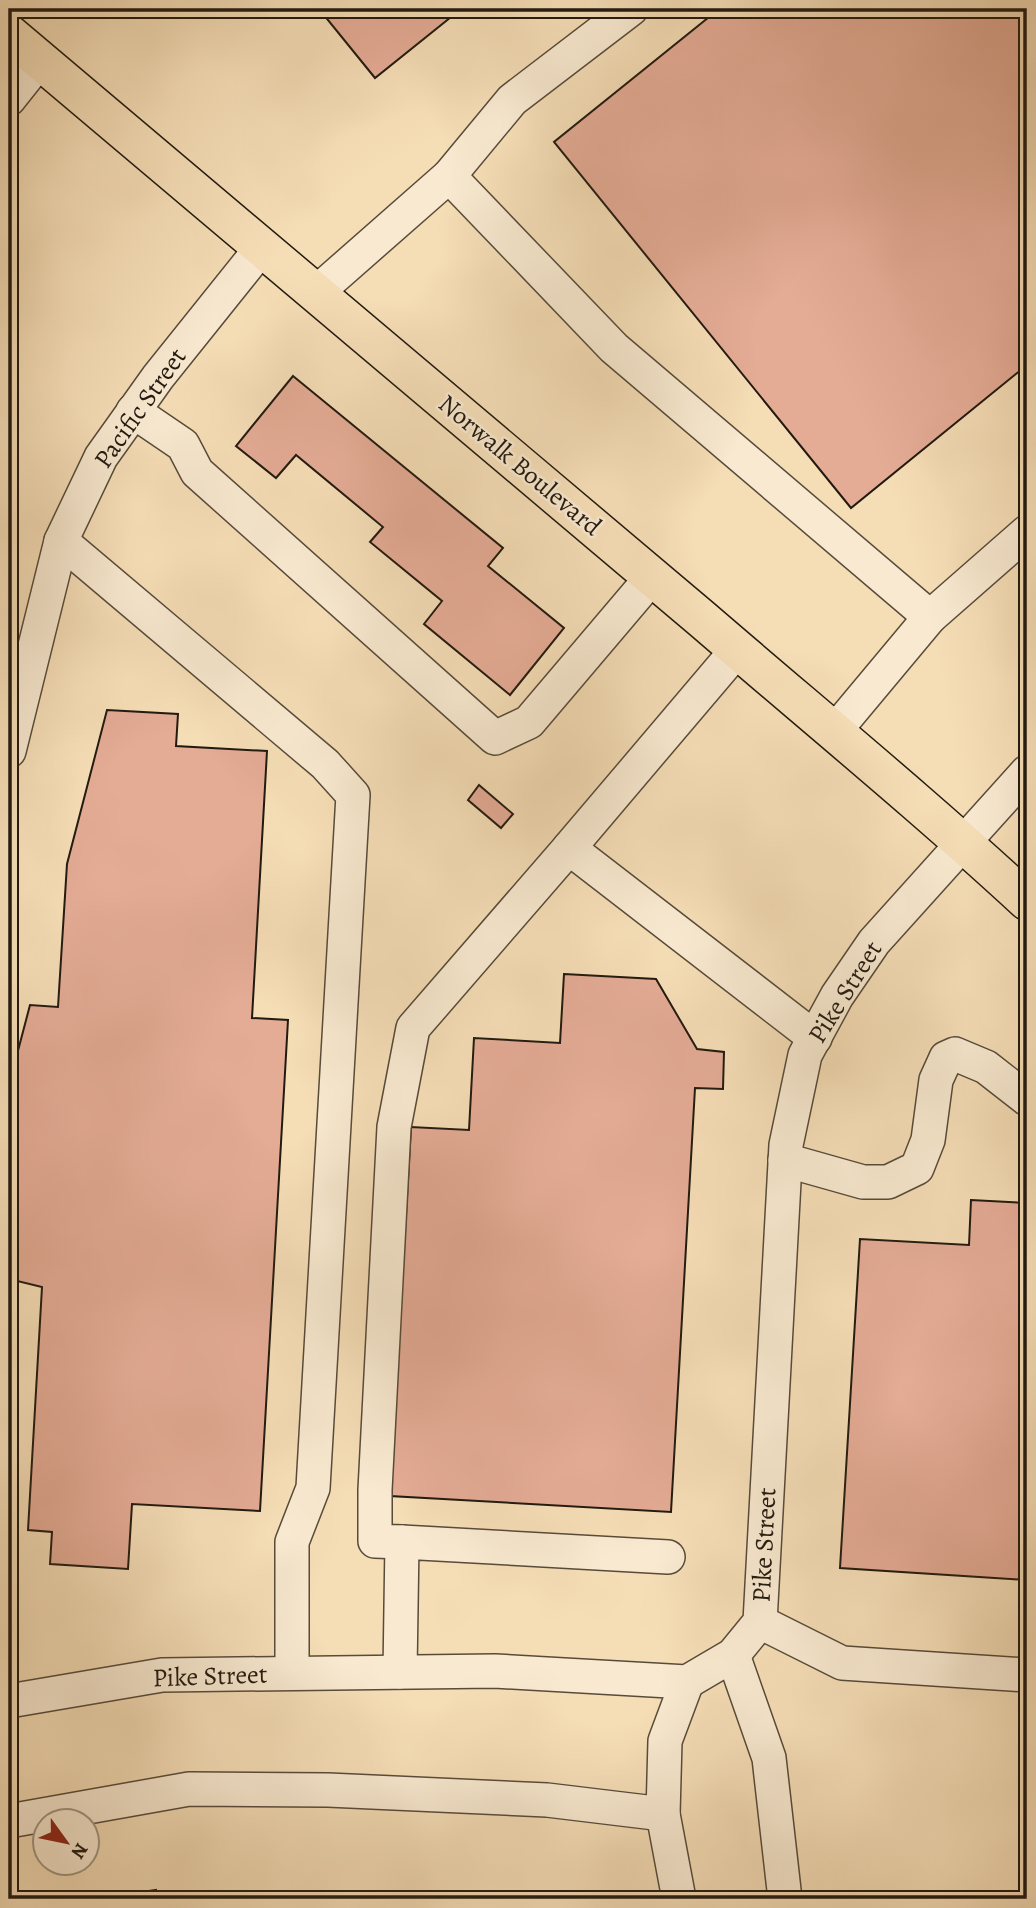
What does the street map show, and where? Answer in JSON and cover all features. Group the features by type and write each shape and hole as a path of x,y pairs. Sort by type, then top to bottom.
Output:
{"main road":[{"name":"Norwalk Boulevard","path":"9,34 834,732 963,842 1027,901"}],"street":[{"path":"317,292 449,176 512,100 631,9"},
{"path":"9,99 40,61"},
{"path":"449,176 614,348 930,617"},
{"name":"Pacific Street","path":"9,751 23,639 61,541 101,457 133,411 262,246"},
{"path":"133,411 183,444 197,472 495,738 529,722 652,577"},
{"path":"834,732 930,617 1027,532"},
{"path":"61,541 325,764 353,795 313,1489 292,1542 292,1673"},
{"path":"668,1557 375,1541 375,1490 394,1127 414,1028 737,650"},
{"name":"Pike Street","path":"9,1701 162,1675 495,1671 687,1682 733,1655 760,1622 786,1145 805,1055 836,996 874,942 1027,772"},
{"path":"569,848 815,1038"},
{"path":"785,1160 863,1182 888,1181 917,1168 928,1140 936,1080 946,1058 955,1054 986,1068 1027,1099"},
{"path":"400,1672 402,1542"},
{"path":"760,1622 842,1663 1027,1675"},
{"path":"733,1655 769,1758 785,1899"},
{"path":"679,1899 663,1814 664,1741 687,1682"},
{"path":"9,1821 189,1789 328,1790 547,1800 663,1814"}],"building":[{"path":"319,9 461,9 375,78"},
{"path":"719,9 1027,9 1027,365 851,508 554,142"},
{"path":"293,376 503,548 488,566 564,628 510,695 424,624 442,601 370,542 383,527 296,455 276,478 236,446"},
{"path":"107,710 178,714 176,746 267,751 252,1018 288,1020 260,1511 132,1504 128,1569 50,1564 52,1532 28,1530 42,1287 9,1279 9,1085 30,1005 58,1007 67,864"},
{"path":"479,785 513,814 501,828 468,800"},
{"path":"564,974 656,979 697,1049 724,1052 723,1089 695,1088 671,1512 390,1496 411,1127 469,1130 474,1038 560,1043"},
{"path":"971,1200 1027,1203 1027,1580 840,1568 860,1239 969,1245"},
{"path":"156,1890 157,1899 95,1899"}]}
